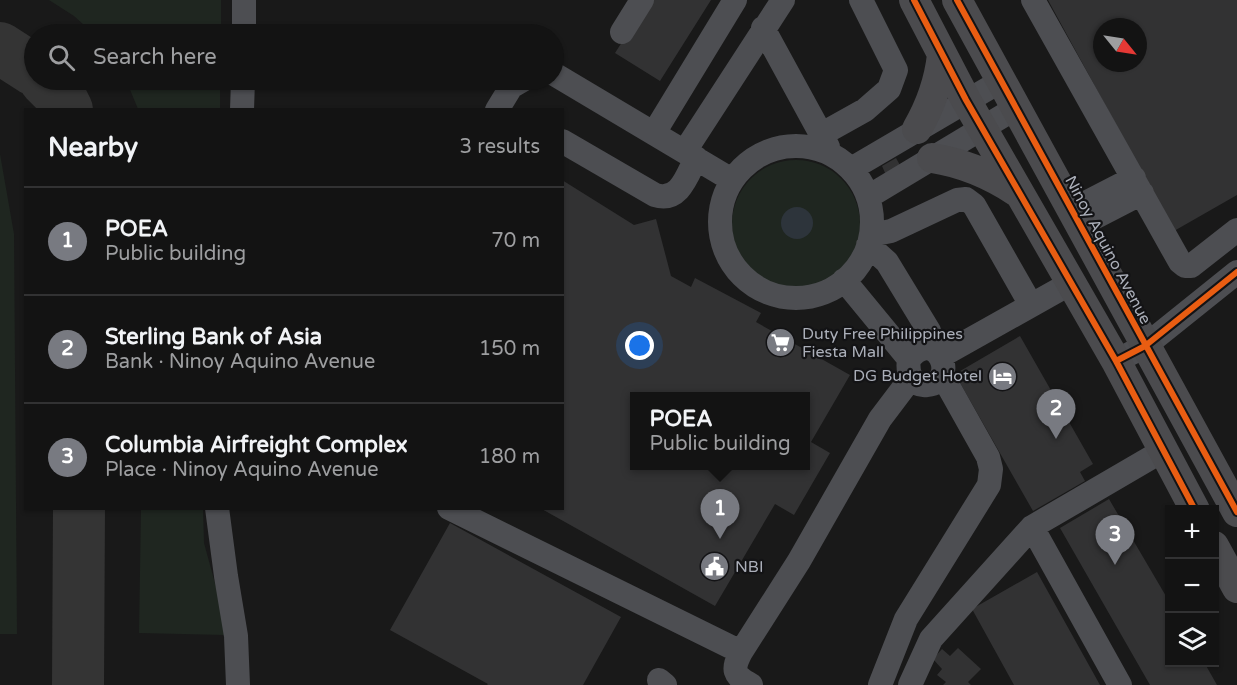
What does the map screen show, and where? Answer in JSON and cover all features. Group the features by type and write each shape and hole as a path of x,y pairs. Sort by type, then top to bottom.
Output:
{"main road":[{"path":"914,0 966,100 1116,361 1192,505"},
{"name":"Ninoy Aquino Avenue","path":"957,0 1237,512"},
{"path":"917,129 935,92 942,55"},
{"path":"932,158 957,162 978,170 1021,195"},
{"path":"1219,554 1237,588"}],"street":[{"path":"244,0 244,24"},
{"path":"622,32 642,0"},
{"path":"654,133 735,0"},
{"path":"564,142 655,195 669,197 675,193 690,155 763,28 783,0"},
{"path":"835,152 865,110 889,89 896,70 861,0"},
{"path":"1033,0 1180,262 1185,266 1191,266 1237,230"},
{"path":"763,28 835,152 861,182 868,197 872,216 869,240 859,264 844,280 826,292 805,298 784,297 763,291 745,279 731,262 723,243 720,221 723,200 732,180 746,165 763,153 782,147 808,146 835,152 917,129 1001,81"},
{"path":"564,80 732,180"},
{"path":"242,108 243,90"},
{"path":"502,108 510,90"},
{"path":"868,197 1016,108"},
{"path":"1076,218 1138,186"},
{"path":"869,240 957,200 966,199 974,205 1031,305"},
{"path":"869,240 887,262 929,331 939,360 988,457 991,470 988,484 906,619 880,685"},
{"path":"1116,361 1145,346 1237,272"},
{"path":"844,280 910,368 918,384 928,385 936,382 939,360"},
{"path":"939,360 1071,283"},
{"path":"750,685 738,677 736,661 799,561 910,368 915,352 924,349 939,360"},
{"path":"910,685 931,639 1032,527 1164,450"},
{"path":"218,510 236,636 238,685"},
{"path":"453,510 741,652"},
{"path":"1032,527 1120,685"}],"shaded area":[{"path":"49,0 221,0 221,24 83,24"},
{"path":"130,90 220,90 220,108 138,108"},
{"path":"0,154 14,234 17,634 0,634"},
{"path":"796,160 820,165 841,179 855,200 860,224 855,248 841,269 820,283 796,288 772,283 751,269 737,248 732,224 737,200 751,179 772,165"},
{"path":"797,207 808,212 813,223 808,234 797,239 786,234 781,223 786,212"},
{"path":"141,510 203,510 204,543 219,598 225,635 139,633"}],"building":[{"path":"649,0 711,0 660,81 615,53"},
{"path":"1048,0 1237,0 1237,195 1174,231"},
{"path":"896,158 901,167 886,175 882,166"},
{"path":"564,181 634,225 656,219 671,276 691,287 695,278 761,313 756,322 850,375 811,442 830,453 794,515 775,504 715,606 544,510 564,510"},
{"path":"1020,336 1093,464 1080,472 1085,481 1033,511 955,374"},
{"path":"1109,499 1165,594 1165,667 1207,667 1217,685 1150,685 1060,528"},
{"path":"450,523 621,617 583,685 487,685 390,630"},
{"path":"1037,572 1100,685 1014,685 972,609"},
{"path":"958,648 981,669 968,682 971,685 943,685 946,682 937,675 942,669 933,659 942,649 950,656"}],"taxiway":[{"path":"0,48 24,64"},
{"path":"55,90 66,108"},
{"path":"78,685 79,510"}],"cycle path":[{"path":"914,0 966,100 1116,361 1192,505"},
{"path":"957,0 1237,512"},
{"path":"1116,361 1145,346 1237,272"}],"place":[{"name":"Duty Free Philippines Fiesta Mall","path":"781,343"},
{"name":"DG Budget Hotel","path":"1003,376"},
{"name":"Sterling Bank of Asia","path":"1056,439"},
{"name":"POEA","path":"720,539"},
{"name":"Columbia Airfreight Complex","path":"1115,565"},
{"name":"NBI","path":"714,567"}]}
